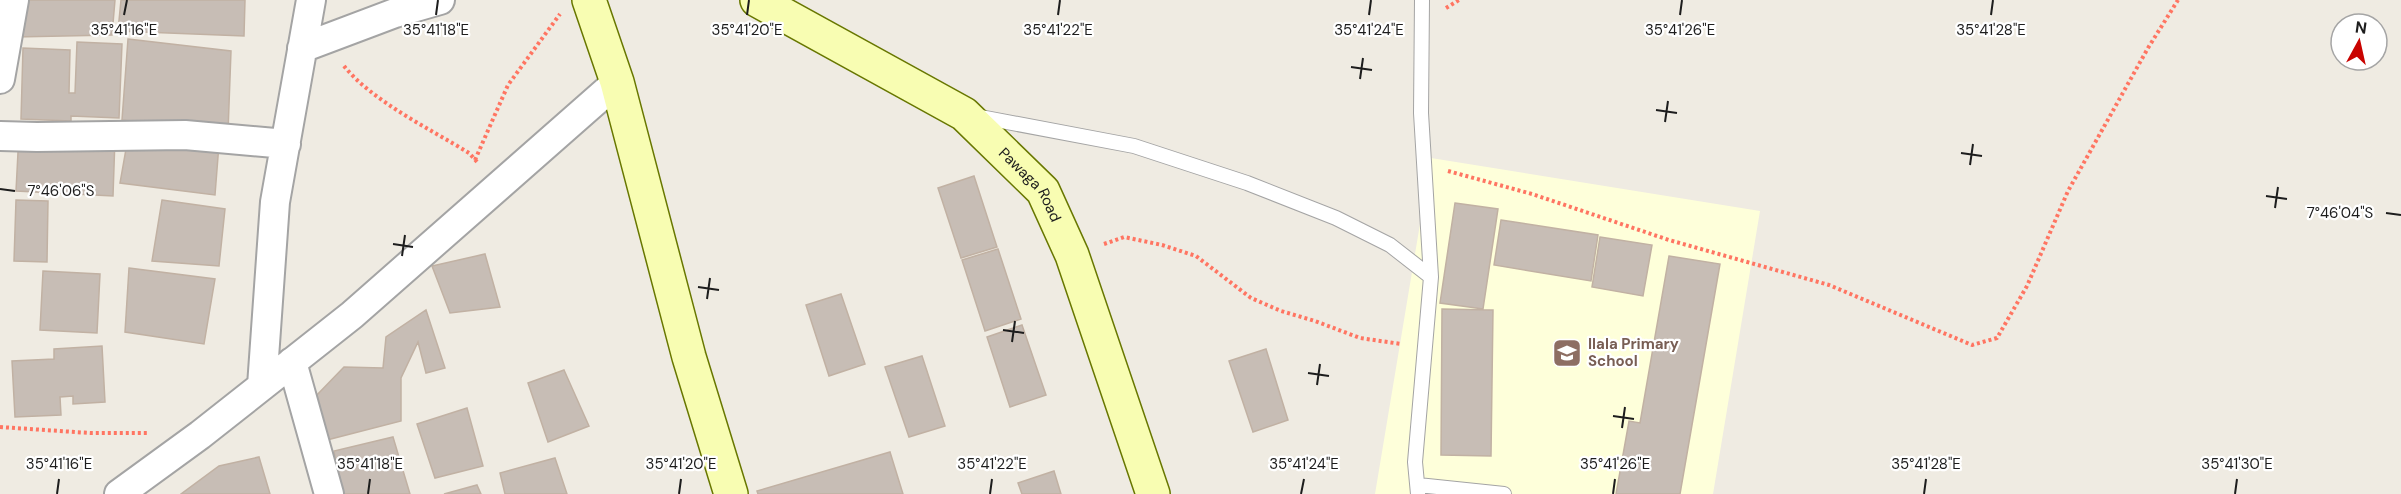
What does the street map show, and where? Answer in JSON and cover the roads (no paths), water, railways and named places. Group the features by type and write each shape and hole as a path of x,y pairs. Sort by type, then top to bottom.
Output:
{"main road":[{"name":"Pawaga Road","path":"757,0 964,114 1043,191 1072,255 1153,494"},
{"path":"577,4 617,82 689,357 731,494"}],"street":[{"path":"0,79 14,0"},
{"path":"262,386 275,202 286,144 312,44 311,0"},
{"path":"312,44 395,13 440,0"},
{"path":"119,494 200,435 352,315 617,82"},
{"path":"0,136 185,135 286,144"},
{"path":"292,362 329,494"}],"lane":[{"path":"1422,0 1421,113 1431,277 1415,462 1418,490 1504,494"},
{"path":"964,114 1134,146 1247,183 1336,218 1390,245 1431,277"}],"place":[{"name":"Ilala Primary School","path":"1567,353"}]}
